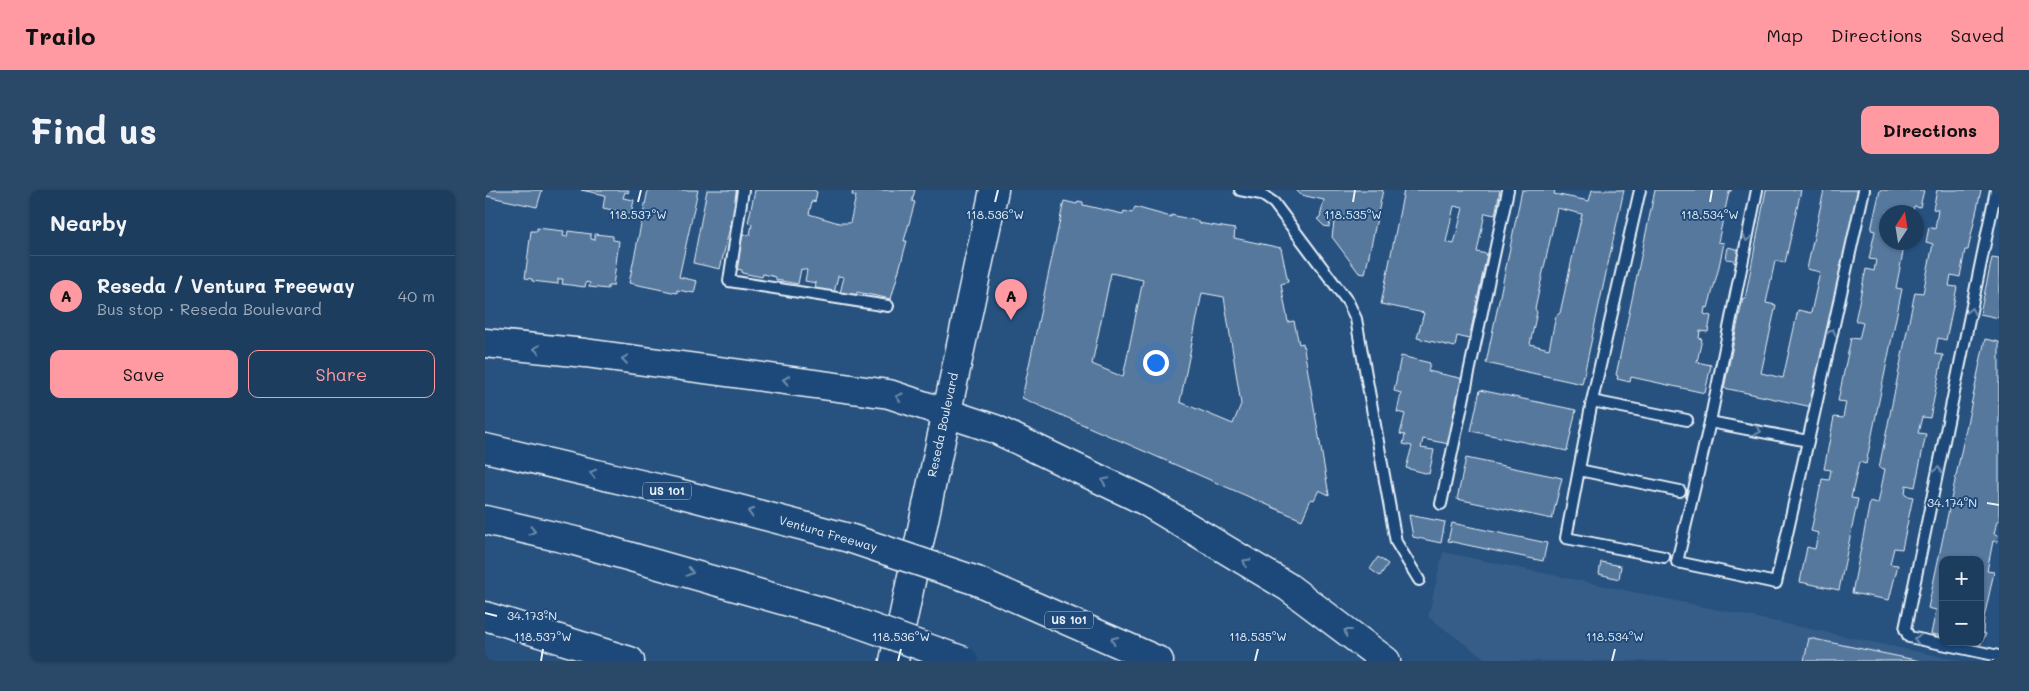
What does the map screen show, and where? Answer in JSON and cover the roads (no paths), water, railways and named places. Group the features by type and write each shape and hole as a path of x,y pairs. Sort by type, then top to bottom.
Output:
{"main road":[{"name":"Reseda Boulevard","path":"894,661 945,412 994,190"},
{"path":"485,343 585,354 889,394 945,412 1003,433 1145,501 1288,588 1385,661"},
{"name":"Ventura Freeway","path":"485,448 677,493 849,538 977,581 1159,661"},
{"path":"485,520 594,546 838,616 964,661"},
{"path":"485,616 630,661"}],"lane":[{"path":"743,190 729,281 889,306"},
{"path":"1240,190 1261,194 1274,203 1348,302 1356,320 1395,542 1419,580"},
{"path":"1441,504 1508,190"},
{"path":"1640,190 1592,401 1566,538 1664,556"},
{"path":"1757,190 1710,422 1677,562 1776,583 1864,190"},
{"path":"1996,190 1905,629 1909,637 1999,656"},
{"path":"1592,401 1687,420"},
{"path":"1710,422 1808,441"},
{"path":"1579,470 1680,491"}],"place":[{"name":"Reseda / Ventura Freeway","path":"1011,320"}]}
